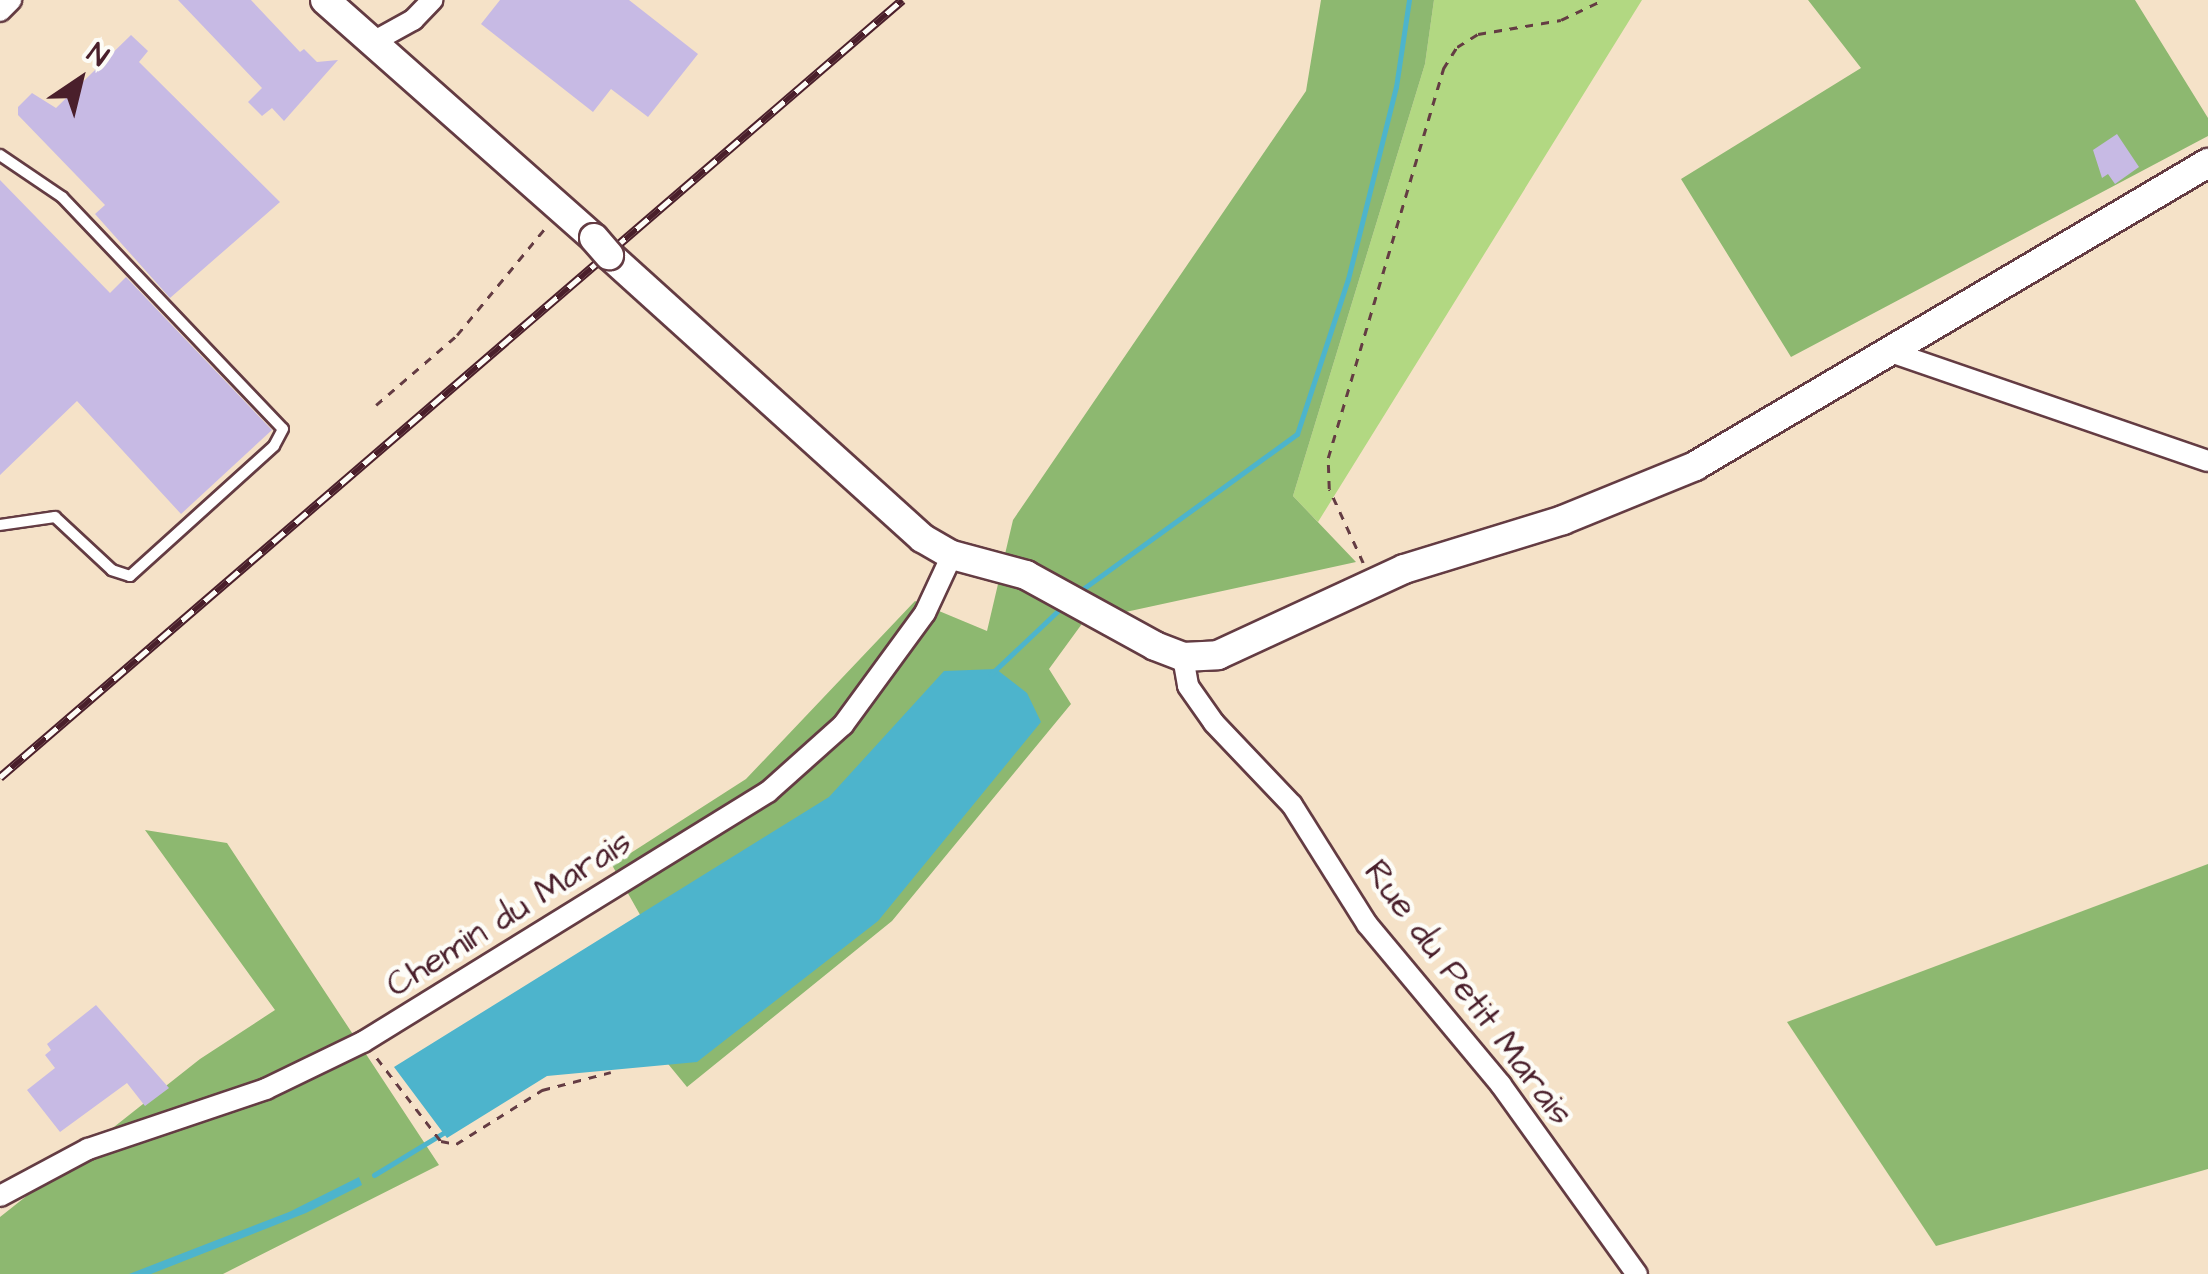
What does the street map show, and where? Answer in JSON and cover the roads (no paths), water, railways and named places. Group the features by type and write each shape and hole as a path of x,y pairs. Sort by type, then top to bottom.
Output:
{"street":[{"path":"0,11 12,0"},
{"path":"325,0 563,207 922,538 952,555 1026,575 1183,656 1248,645 1372,582 1637,493 1695,466 2208,163"},
{"path":"372,42 413,20 432,0"},
{"path":"1888,352 2208,461"},
{"name":"Chemin du Marais","path":"0,1196 88,1149 266,1089 363,1042 768,792 843,724 925,613 952,555"},
{"name":"Rue du Petit Marais","path":"1183,656 1188,686 1214,723 1292,805 1367,924 1501,1085 1637,1274"}],"lane":[{"path":"0,156 62,197 283,429 274,446 130,576 112,570 55,517 0,525"}],"water":[{"path":"996,669 1027,693 1041,722 878,921 697,1062 547,1076 447,1138 394,1067 829,797 944,671"},
{"path":"359,1177 362,1185 306,1213 151,1274 129,1274 289,1212"}],"waterway":[{"path":"1080,591 1297,434 1348,279 1396,87 1409,0"},
{"path":"991,674 1063,606"},
{"path":"374,1175 448,1130"}],"railway":[{"path":"0,777 902,0"}]}
